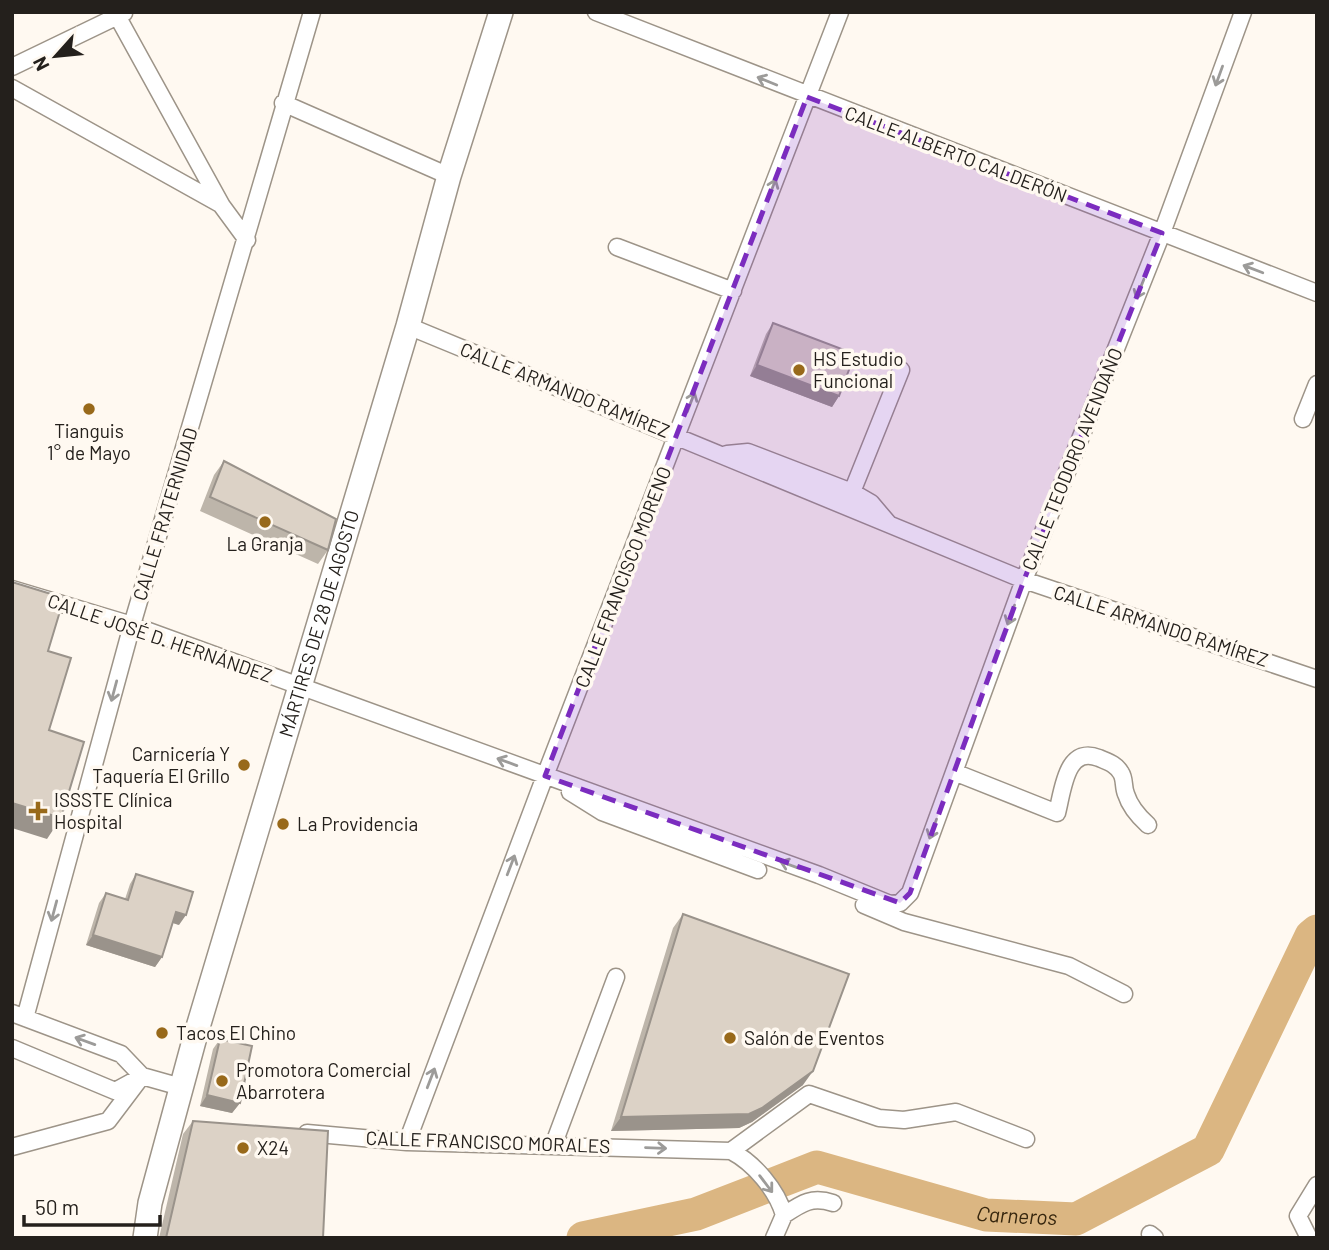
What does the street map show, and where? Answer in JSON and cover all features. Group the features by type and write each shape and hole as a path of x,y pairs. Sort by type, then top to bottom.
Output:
{"main road":[{"name":"MÁRTIRES DE 28 DE AGOSTO","path":"145,1238 180,1116 181,1087 408,326 449,176 501,12"}],"street":[{"name":"CALLE FRATERNIDAD","path":"19,1016 247,240 283,103 312,12"},
{"name":"CALLE ALBERTO CALDERÓN","path":"596,12 807,97 1317,293"},
{"name":"CALLE FRANCISCO MORENO","path":"407,1142 840,12"},
{"name":"CALLE TEODORO AVENDAÑO","path":"900,903 910,893 1024,580 1162,233 1243,12"},
{"path":"222,206 12,86 16,65 120,14 222,206 247,240"},
{"path":"283,103 449,176"},
{"path":"617,247 733,291"},
{"name":"CALLE ARMANDO RAMÍREZ","path":"408,326 1024,580 1317,679"},
{"path":"852,492 901,370"},
{"path":"1303,419 1317,384"},
{"name":"CALLE ARMANDO RAMÍREZ","path":"723,454 748,452 852,492 871,503 889,525"},
{"name":"CALLE JOSÉ D. HERNÁNDEZ","path":"12,589 132,625 819,875 890,904 900,903"},
{"path":"954,772 1057,813 1070,765 1078,756 1088,754 1116,765 1123,776 1125,793 1134,811 1148,825"},
{"name":"CALLE JOSÉ D. HERNÁNDEZ","path":"545,776 602,812 758,870"},
{"name":"CALLE JOSÉ D. HERNÁNDEZ","path":"819,875 834,891 904,922 1069,966 1124,994"},
{"path":"554,1146 616,977"},
{"path":"19,1016 121,1054 142,1076 181,1087"},
{"path":"12,1048 115,1091 142,1076"},
{"path":"12,1147 108,1121 142,1076"},
{"path":"783,1209 750,1163 731,1151 810,1094 879,1118 904,1120 956,1112 1026,1139"},
{"name":"CALLE FRANCISCO MORALES","path":"295,1132 407,1142 731,1151"},
{"path":"1309,1238 1298,1216 1317,1185"},
{"path":"783,1209 807,1200 833,1203"},
{"path":"774,1238 783,1209"}],"highlighted area":[{"path":"807,97 1162,233 1024,580 910,893 900,903 545,776"}],"building":[{"name":"HS Estudio Funcional","path":"773,323 855,354 839,396 757,365"},
{"path":"224,461 336,519 328,550 210,497"},
{"path":"12,582 64,598 48,651 71,658 49,730 84,742 61,818 12,803"},
{"path":"136,874 193,892 186,915 176,912 162,957 93,935 106,893 128,900"},
{"name":"Salón de Eventos","path":"683,914 849,974 813,1071 762,1108 749,1114 621,1117"},
{"name":"Promotora Comercial Abarrotera","path":"220,1039 252,1046 240,1103 207,1095"},
{"path":"193,1121 328,1131 323,1238 166,1238"}],"waterway":[{"name":"Carneros","path":"583,1238 696,1214 817,1167 986,1215 1076,1219 1208,1150 1311,936 1317,931"}],"place":[{"name":"HS Estudio Funcional","path":"799,370"},
{"name":"Tianguis 1° de Mayo","path":"89,409"},
{"name":"La Granja","path":"265,522"},
{"name":"Carnicería Y Taquería El Grillo","path":"244,765"},
{"name":"ISSSTE Clínica Hospital","path":"38,811"},
{"name":"La Providencia","path":"283,824"},
{"name":"Tacos El Chino","path":"162,1033"},
{"name":"Salón de Eventos","path":"730,1038"},
{"name":"Promotora Comercial Abarrotera","path":"222,1081"},
{"name":"X24","path":"243,1148"}]}
